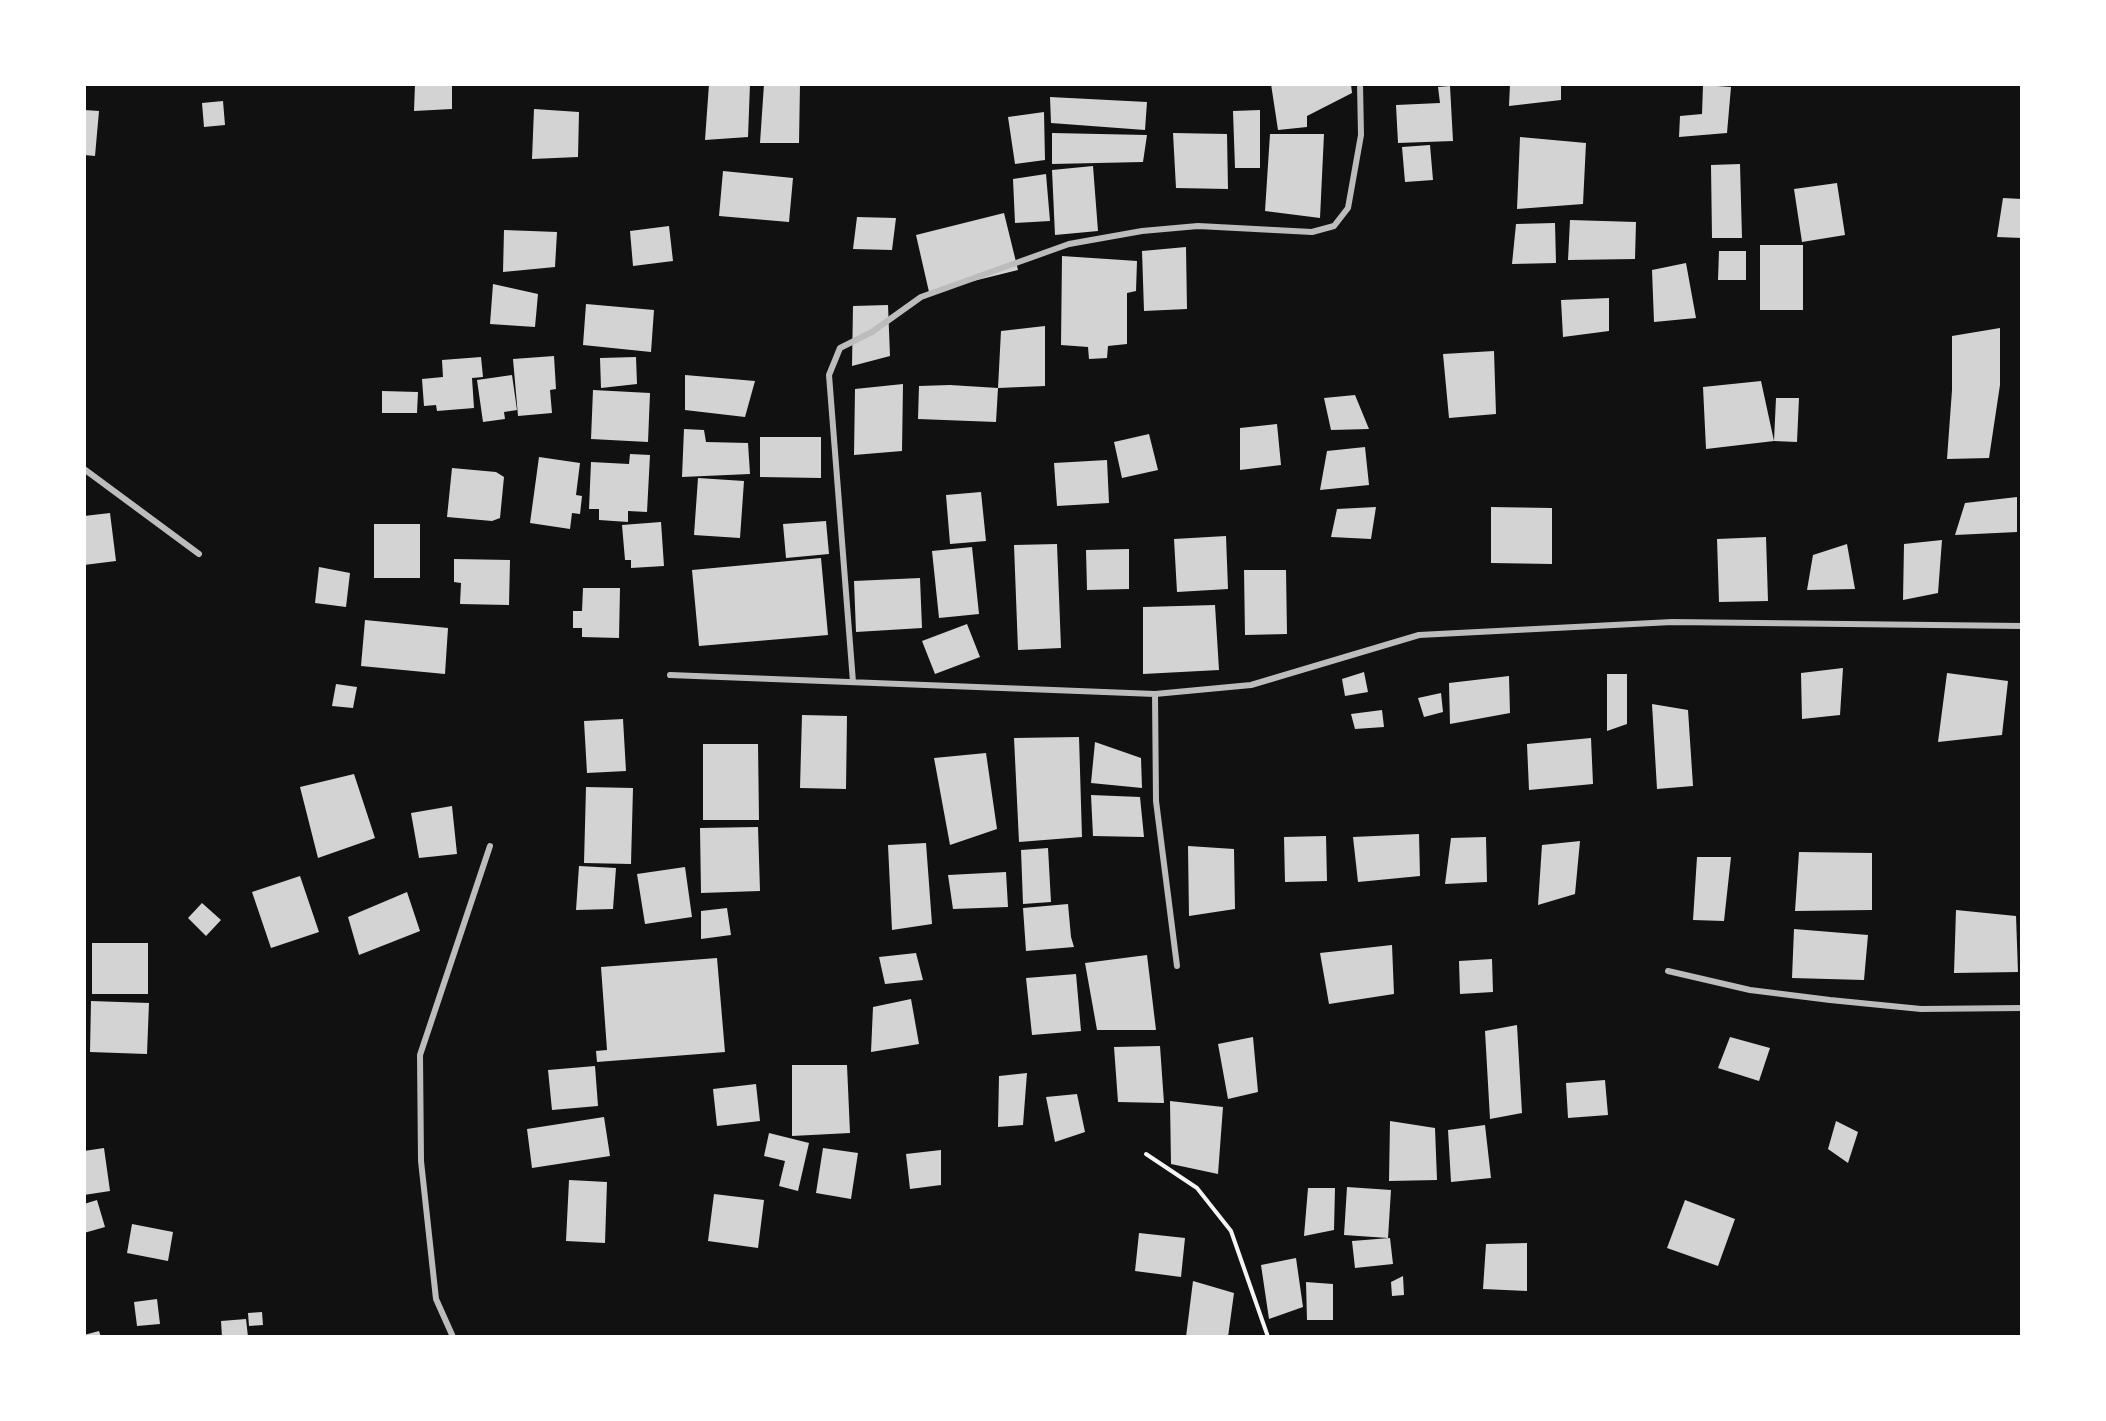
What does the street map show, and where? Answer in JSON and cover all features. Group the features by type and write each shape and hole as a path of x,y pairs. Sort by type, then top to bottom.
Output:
{"street":[{"path":"853,682 829,375 840,348 872,332 921,297 1069,244 1142,231 1198,226 1312,232 1334,226 1348,208 1350,198 1361,135 1360,84"},
{"path":"84,469 199,554"},
{"path":"670,675 1155,694 1251,685 1419,634 1672,622 2022,626"},
{"path":"1155,694 1156,801 1177,966"},
{"path":"453,1337 436,1299 434,1287 421,1161 420,1055 490,846"},
{"path":"1668,971 1750,990 1830,1000 1921,1009 2022,1008"}],"path":[{"path":"1146,1154 1197,1188 1231,1232 1268,1337"}],"building":[{"path":"415,84 452,84 452,109 414,111"},
{"path":"709,84 750,84 748,137 705,140"},
{"path":"764,84 800,84 799,143 760,143"},
{"path":"1271,84 1351,84 1352,93 1307,116 1307,127 1278,130"},
{"path":"1510,84 1561,84 1561,100 1509,106"},
{"path":"1703,85 1731,87 1727,133 1679,137 1680,116 1702,114"},
{"path":"1450,86 1453,141 1398,143 1396,105 1440,103 1438,87"},
{"path":"1050,97 1147,102 1145,130 1051,123"},
{"path":"223,101 225,125 204,127 202,103"},
{"path":"534,109 579,112 578,157 532,159"},
{"path":"84,110 99,111 95,156 84,155"},
{"path":"1260,110 1260,168 1235,168 1233,111"},
{"path":"1044,112 1045,160 1015,164 1008,117"},
{"path":"1052,133 1147,135 1143,162 1052,164"},
{"path":"1173,133 1227,134 1228,189 1176,188"},
{"path":"1270,134 1324,134 1320,218 1265,211"},
{"path":"1520,137 1586,143 1583,204 1517,209"},
{"path":"1430,145 1433,180 1405,182 1402,147"},
{"path":"1740,164 1742,238 1712,238 1711,165"},
{"path":"1093,166 1098,231 1055,235 1052,170"},
{"path":"723,171 793,178 789,222 719,216"},
{"path":"1046,174 1050,221 1015,223 1013,179"},
{"path":"1837,183 1845,235 1802,242 1794,189"},
{"path":"2003,198 2022,199 2022,238 1997,237"},
{"path":"1004,213 1018,270 929,292 916,235"},
{"path":"857,217 896,218 892,250 853,249"},
{"path":"1570,220 1636,222 1635,259 1568,260"},
{"path":"1555,223 1556,263 1512,264 1516,224"},
{"path":"669,226 673,261 633,266 630,231"},
{"path":"504,230 557,232 555,267 503,272"},
{"path":"1760,245 1803,245 1803,310 1760,310"},
{"path":"1186,247 1187,309 1144,311 1142,251"},
{"path":"1719,251 1746,251 1746,280 1718,280"},
{"path":"1062,256 1137,261 1136,291 1127,293 1127,344 1108,346 1107,358 1089,359 1088,347 1061,345"},
{"path":"1686,263 1696,318 1654,322 1652,270"},
{"path":"493,284 538,294 535,327 490,324"},
{"path":"1609,298 1609,331 1563,337 1561,300"},
{"path":"586,304 654,310 651,352 583,345"},
{"path":"888,305 890,356 852,366 853,306"},
{"path":"1045,326 1045,386 998,388 1001,331"},
{"path":"2000,328 2000,385 1989,458 1947,459 1952,390 1952,336"},
{"path":"1494,351 1496,414 1449,418 1443,354"},
{"path":"554,356 556,389 550,390 552,413 518,416 513,359"},
{"path":"481,357 483,377 472,378 474,408 437,411 436,405 424,406 422,379 443,377 442,360"},
{"path":"636,357 637,384 601,388 600,358"},
{"path":"512,375 517,410 504,412 505,419 483,422 477,380"},
{"path":"685,375 755,381 745,417 685,410"},
{"path":"1761,381 1774,441 1706,449 1703,387"},
{"path":"903,384 902,451 854,455 855,389"},
{"path":"919,386 998,388 996,422 918,419"},
{"path":"593,390 650,393 648,442 591,439"},
{"path":"382,391 418,392 417,413 382,413"},
{"path":"1355,395 1369,429 1331,430 1324,398"},
{"path":"1776,398 1799,398 1797,442 1774,441"},
{"path":"1277,424 1281,465 1240,470 1240,428"},
{"path":"684,429 704,430 706,442 748,443 750,474 682,477"},
{"path":"1149,434 1158,470 1122,478 1114,442"},
{"path":"760,437 821,437 821,478 760,477"},
{"path":"1365,447 1369,485 1320,490 1327,451"},
{"path":"630,454 650,455 647,512 628,511 628,522 599,520 599,509 589,509 591,462 629,464"},
{"path":"539,457 580,463 576,495 582,496 580,514 572,513 570,529 530,523"},
{"path":"1107,460 1109,503 1057,506 1054,463"},
{"path":"452,468 496,472 504,477 500,518 492,521 447,517"},
{"path":"698,478 744,481 740,538 694,535"},
{"path":"981,492 986,541 950,544 946,495"},
{"path":"2017,497 2017,532 1955,535 1965,503"},
{"path":"1376,507 1371,539 1331,537 1337,509"},
{"path":"1491,507 1552,508 1552,564 1491,563"},
{"path":"110,513 116,561 84,565 84,516"},
{"path":"826,521 829,554 786,558 783,524"},
{"path":"661,522 664,566 631,568 631,560 625,560 622,525"},
{"path":"374,524 420,524 420,578 374,578"},
{"path":"1226,536 1228,589 1177,592 1174,539"},
{"path":"1766,537 1768,601 1719,602 1717,539"},
{"path":"1942,540 1938,593 1903,600 1904,544"},
{"path":"1057,544 1061,648 1018,650 1014,545"},
{"path":"1847,544 1855,589 1807,590 1813,555"},
{"path":"972,547 979,614 939,618 932,551"},
{"path":"1129,549 1129,589 1087,590 1086,550"},
{"path":"821,558 828,635 699,646 692,570"},
{"path":"454,559 510,560 509,605 460,604 461,583 454,582"},
{"path":"319,567 350,573 346,607 315,603"},
{"path":"1244,570 1286,570 1287,634 1245,635"},
{"path":"920,578 922,628 856,632 854,581"},
{"path":"583,588 620,588 619,638 582,637 582,628 573,628 573,611 582,611"},
{"path":"1215,605 1219,670 1143,674 1143,607"},
{"path":"365,620 448,628 445,674 361,666"},
{"path":"967,624 980,657 935,674 922,641"},
{"path":"1843,668 1840,715 1802,719 1801,673"},
{"path":"1364,672 1368,692 1345,696 1342,679"},
{"path":"1947,673 2008,681 2002,735 1938,742"},
{"path":"1607,674 1627,674 1627,724 1607,731"},
{"path":"1509,676 1510,713 1450,724 1449,683"},
{"path":"336,684 357,687 353,708 332,706"},
{"path":"1441,693 1443,712 1424,717 1418,698"},
{"path":"1652,704 1688,710 1693,786 1657,789"},
{"path":"1382,710 1384,727 1355,729 1351,714"},
{"path":"802,715 847,716 846,789 800,788"},
{"path":"623,719 626,771 587,773 584,721"},
{"path":"1079,737 1082,837 1019,842 1014,738"},
{"path":"1591,738 1593,784 1529,790 1527,744"},
{"path":"1095,742 1141,758 1142,788 1091,783"},
{"path":"703,744 758,744 759,820 703,820"},
{"path":"986,753 997,829 950,845 934,758"},
{"path":"354,774 375,838 318,858 300,787"},
{"path":"586,787 633,788 631,864 584,863"},
{"path":"1091,795 1140,797 1144,837 1093,836"},
{"path":"452,806 457,854 419,858 411,813"},
{"path":"758,827 760,891 701,893 700,828"},
{"path":"1419,834 1420,876 1358,882 1353,837"},
{"path":"1326,836 1327,881 1285,882 1284,837"},
{"path":"1486,837 1487,882 1445,884 1451,838"},
{"path":"1580,841 1575,894 1538,905 1542,845"},
{"path":"926,843 932,924 892,930 888,845"},
{"path":"1188,846 1234,849 1235,909 1189,916"},
{"path":"1048,848 1051,902 1023,904 1021,850"},
{"path":"1799,852 1872,853 1872,910 1795,911"},
{"path":"1697,857 1731,857 1724,921 1693,920"},
{"path":"579,866 616,868 613,909 576,910"},
{"path":"685,867 692,917 645,924 637,874"},
{"path":"1006,872 1008,907 953,909 948,875"},
{"path":"300,876 319,932 271,948 252,892"},
{"path":"407,892 420,931 359,955 348,917"},
{"path":"202,903 221,920 206,936 188,918"},
{"path":"1068,904 1074,947 1026,951 1023,908"},
{"path":"727,908 731,935 701,939 701,911"},
{"path":"1956,910 2016,916 2018,972 1954,973"},
{"path":"1794,929 1868,935 1864,980 1792,978"},
{"path":"92,943 148,943 148,994 92,994"},
{"path":"1392,945 1394,994 1329,1004 1320,953"},
{"path":"916,953 923,980 885,984 879,957"},
{"path":"1147,955 1156,1030 1097,1030 1085,963"},
{"path":"717,958 725,1052 597,1062 596,1051 607,1050 601,967"},
{"path":"1492,959 1493,992 1460,994 1459,961"},
{"path":"1076,974 1081,1031 1032,1035 1026,978"},
{"path":"911,999 919,1044 871,1052 873,1007"},
{"path":"91,1001 149,1003 147,1054 90,1052"},
{"path":"1517,1025 1522,1113 1490,1119 1485,1031"},
{"path":"1253,1037 1258,1092 1228,1099 1218,1044"},
{"path":"1730,1037 1770,1048 1759,1081 1718,1068"},
{"path":"1160,1046 1164,1103 1118,1102 1114,1047"},
{"path":"792,1065 847,1065 850,1133 792,1136"},
{"path":"595,1066 598,1106 552,1110 548,1070"},
{"path":"1027,1073 1023,1125 998,1127 999,1076"},
{"path":"1605,1080 1608,1115 1568,1118 1566,1083"},
{"path":"756,1084 760,1121 717,1126 713,1089"},
{"path":"1077,1094 1085,1132 1055,1142 1046,1097"},
{"path":"1170,1101 1223,1107 1218,1174 1171,1164"},
{"path":"604,1117 610,1156 532,1168 527,1129"},
{"path":"1390,1121 1435,1128 1437,1180 1389,1181"},
{"path":"1836,1121 1858,1132 1848,1163 1828,1149"},
{"path":"1485,1125 1491,1178 1451,1182 1448,1130"},
{"path":"769,1133 809,1143 798,1191 779,1186 785,1161 764,1156"},
{"path":"104,1148 110,1191 84,1195 84,1151"},
{"path":"823,1148 858,1153 851,1199 816,1193"},
{"path":"941,1150 941,1185 910,1189 906,1154"},
{"path":"569,1180 607,1182 605,1243 566,1241"},
{"path":"1347,1187 1391,1190 1388,1238 1344,1235"},
{"path":"1308,1188 1335,1188 1334,1230 1304,1236"},
{"path":"714,1194 764,1200 758,1248 708,1241"},
{"path":"97,1200 105,1227 84,1233 84,1204"},
{"path":"1685,1200 1735,1219 1718,1266 1667,1248"},
{"path":"132,1224 173,1232 168,1261 127,1253"},
{"path":"1139,1233 1185,1238 1181,1277 1135,1271"},
{"path":"1390,1238 1393,1264 1355,1268 1352,1241"},
{"path":"1527,1243 1527,1291 1483,1289 1486,1244"},
{"path":"1296,1258 1303,1307 1269,1319 1261,1265"},
{"path":"1403,1276 1404,1295 1392,1296 1391,1282"},
{"path":"1193,1281 1234,1293 1228,1337 1186,1337"},
{"path":"1306,1282 1333,1284 1333,1320 1307,1320"},
{"path":"157,1299 160,1324 137,1326 134,1302"},
{"path":"262,1312 263,1325 249,1326 248,1313"},
{"path":"246,1319 248,1337 222,1337 221,1321"},
{"path":"99,1331 101,1337 84,1337 84,1335"}]}
